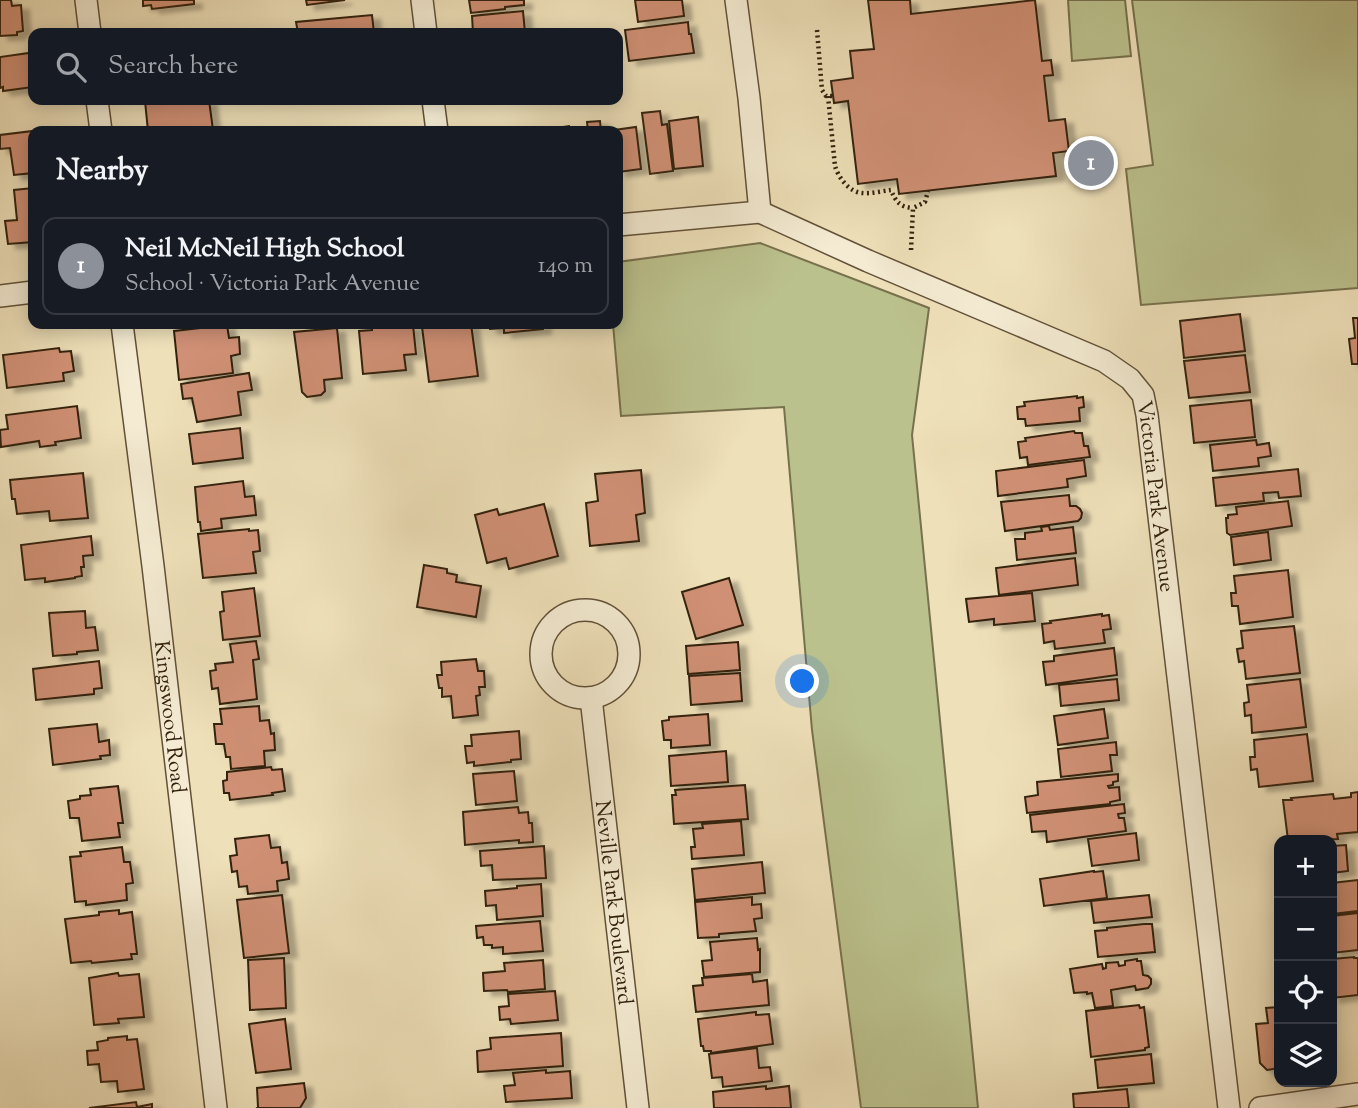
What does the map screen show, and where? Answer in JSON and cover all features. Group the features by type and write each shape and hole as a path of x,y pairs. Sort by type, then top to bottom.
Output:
{"street":[{"path":"86,0 89,28"},
{"path":"422,0 425,28"},
{"path":"623,225 760,212 736,0"},
{"path":"98,105 100,126"},
{"path":"433,105 436,126"},
{"name":"Victoria Park Avenue","path":"760,212 1104,361 1130,379 1143,395 1159,510 1229,1108"},
{"path":"0,296 28,293"},
{"name":"Kingswood Road","path":"122,329 153,566 216,1108"},
{"path":"589,609 609,617 624,632 629,653 625,674 611,690 591,698 569,695 552,683 541,665 541,643 551,624 568,612 589,609"},
{"name":"Neville Park Boulevard","path":"591,698 638,1108"},
{"path":"1260,1108 1358,1094"}],"path":[{"path":"817,30 822,90 826,96 831,96 835,166 838,176 861,193 891,190 897,203 904,207 913,208 925,202 928,191"},
{"path":"911,250 913,208"}],"green space":[{"path":"1068,0 1125,0 1131,56 1072,61"},
{"path":"1132,0 1358,0 1358,288 1141,305 1126,169 1153,165"},
{"path":"760,243 929,308 912,435 978,1108 861,1108 812,730 784,407 621,416 613,329 623,329 623,261"}],"building":[{"path":"0,0 11,0 12,6 21,5 23,31 17,32 17,35 0,36"},
{"path":"143,0 194,0 194,4 152,9 151,5 143,6"},
{"path":"306,0 345,0 307,5"},
{"path":"469,0 524,0 524,5 471,13"},
{"path":"635,0 682,0 684,16 638,22"},
{"path":"868,0 910,0 911,14 1035,0 1042,61 1051,60 1053,75 1044,76 1049,121 1065,119 1069,151 1053,153 1056,176 899,194 897,179 858,184 848,101 834,103 831,81 853,78 850,51 874,49"},
{"path":"523,11 525,28 473,28 472,16"},
{"path":"372,15 373,28 297,28 296,22"},
{"path":"688,22 694,53 629,61 625,30"},
{"path":"28,53 28,88 3,91 3,87 0,88 0,57"},
{"path":"145,105 210,105 212,126 148,126"},
{"path":"660,111 662,125 667,124 673,171 650,174 642,113"},
{"path":"698,117 703,166 674,169 669,121"},
{"path":"600,121 600,126 587,126 587,122"},
{"path":"636,127 641,169 623,171 623,129"},
{"path":"28,132 28,174 14,175 10,148 0,149 0,135"},
{"path":"28,189 28,242 8,244 5,221 17,220 14,190"},
{"path":"1240,314 1245,351 1184,358 1180,321"},
{"path":"1353,318 1358,318 1358,364 1352,364 1349,339 1355,338"},
{"path":"228,329 229,338 239,337 240,354 231,356 233,373 179,380 174,331"},
{"path":"337,329 342,378 324,380 325,391 321,395 307,397 302,392 294,332"},
{"path":"413,329 416,354 404,355 406,370 363,374 359,331"},
{"path":"422,329 472,329 478,376 429,382"},
{"path":"504,329 543,329 504,333"},
{"path":"59,348 60,352 71,351 74,371 63,373 64,381 7,388 3,355"},
{"path":"1245,355 1250,392 1189,398 1184,361"},
{"path":"249,373 252,390 238,392 241,415 197,422 192,398 183,399 181,384"},
{"path":"1083,397 1084,407 1079,408 1080,421 1026,426 1025,419 1018,419 1017,407 1025,406 1024,402"},
{"path":"1251,400 1255,437 1194,443 1190,406"},
{"path":"77,406 81,438 40,447 39,441 1,447 0,430 8,429 6,415"},
{"path":"240,428 243,458 193,464 189,434"},
{"path":"1074,431 1082,433 1084,446 1088,446 1090,457 1028,465 1027,457 1020,458 1018,442 1026,441 1025,438"},
{"path":"1256,440 1257,445 1269,443 1271,456 1258,458 1259,466 1213,471 1210,445"},
{"path":"1084,460 1086,476 1067,479 1068,487 998,496 996,471"},
{"path":"1298,469 1301,496 1279,498 1278,492 1263,493 1264,501 1216,506 1213,478"},
{"path":"641,470 645,513 636,515 639,541 590,546 586,503 598,501 595,474"},
{"path":"83,473 88,518 50,521 49,511 17,514 10,480"},
{"path":"243,481 245,497 254,496 256,515 221,519 222,528 201,531 195,487"},
{"path":"1069,495 1070,506 1076,506 1082,513 1078,521 1005,531 1001,502"},
{"path":"1288,501 1292,526 1230,535 1227,533 1226,518 1228,515 1237,514 1236,507"},
{"path":"544,504 558,556 509,569 506,558 487,563 475,515 497,509 499,515"},
{"path":"1049,526 1050,530 1073,527 1076,553 1017,560 1015,539 1025,539 1025,533 1042,531 1041,527"},
{"path":"258,530 260,551 253,552 256,573 203,578 198,534"},
{"path":"1268,532 1271,560 1234,565 1231,537"},
{"path":"91,536 93,555 83,556 82,576 45,582 45,578 25,580 21,545"},
{"path":"1075,558 1078,585 999,595 996,568"},
{"path":"424,565 447,569 447,573 457,575 456,582 481,586 476,617 417,607"},
{"path":"1288,570 1293,617 1240,624 1238,606 1232,606 1231,593 1236,593 1234,576"},
{"path":"729,578 743,625 696,639 682,592"},
{"path":"254,588 260,636 223,640 220,612 224,611 222,592"},
{"path":"1032,593 1035,621 994,625 994,619 969,622 966,599"},
{"path":"85,611 86,628 95,627 98,650 53,656 49,613"},
{"path":"1109,615 1111,629 1103,630 1105,643 1055,649 1054,641 1044,643 1042,624"},
{"path":"1294,626 1300,673 1246,679 1244,661 1239,662 1237,649 1243,648 1241,631"},
{"path":"256,641 259,659 253,660 257,699 220,704 218,688 212,689 210,671 216,670 215,664 233,662 230,644"},
{"path":"738,642 740,670 688,674 686,646"},
{"path":"1114,648 1117,675 1046,685 1043,662 1054,661 1054,656"},
{"path":"476,659 478,671 484,671 485,687 479,687 480,695 476,696 478,715 453,718 451,696 442,697 442,688 439,688 437,675 442,675 441,662"},
{"path":"99,661 102,688 94,689 94,694 36,700 33,669"},
{"path":"740,673 742,701 691,705 689,676"},
{"path":"1117,679 1119,700 1061,706 1059,685"},
{"path":"1300,679 1306,727 1252,733 1251,715 1245,716 1244,703 1249,702 1247,685"},
{"path":"259,706 260,721 269,720 271,734 274,733 275,750 264,751 265,766 231,769 230,757 226,757 224,744 216,744 214,724 222,724 220,709"},
{"path":"1104,709 1108,738 1058,745 1054,716"},
{"path":"708,714 710,745 671,748 671,740 664,740 662,721 669,720 669,717"},
{"path":"97,724 99,742 109,740 110,755 100,756 101,759 53,765 49,729"},
{"path":"519,731 521,759 474,766 474,762 467,763 465,746 472,746 471,735"},
{"path":"1307,734 1313,781 1259,787 1257,769 1251,770 1250,757 1255,757 1254,740"},
{"path":"1116,742 1117,755 1110,755 1112,771 1061,777 1058,749"},
{"path":"726,751 728,782 671,786 669,756"},
{"path":"271,767 272,770 282,769 285,791 230,800 229,793 224,793 223,781 227,780 227,772"},
{"path":"514,771 517,801 476,805 473,774"},
{"path":"1118,774 1118,781 1108,786 1119,787 1120,800 1110,804 1027,813 1025,797 1038,795 1037,782"},
{"path":"745,785 748,819 674,824 672,795 676,795 675,790"},
{"path":"118,786 123,823 118,823 120,837 82,841 79,818 70,818 68,801 91,795 90,789"},
{"path":"1358,792 1358,832 1337,834 1338,839 1337,835 1287,835 1283,800 1333,794 1334,799 1351,797 1351,793"},
{"path":"1124,804 1125,813 1118,814 1119,818 1124,818 1126,831 1047,842 1046,831 1032,832 1030,815"},
{"path":"518,807 519,813 528,812 529,823 532,823 533,842 519,843 519,840 465,845 463,812"},
{"path":"741,821 744,855 692,859 691,847 695,847 693,829 703,828 702,824"},
{"path":"1136,833 1139,860 1092,866 1088,839"},
{"path":"269,835 271,848 280,847 282,863 287,862 289,879 277,881 278,891 248,894 247,886 239,887 237,871 232,872 230,856 237,855 235,839"},
{"path":"1346,845 1348,871 1337,872 1337,846"},
{"path":"544,846 546,878 493,880 492,865 481,866 480,851"},
{"path":"122,847 124,862 130,862 133,883 126,884 127,900 86,905 86,901 75,902 70,857 81,856 80,852"},
{"path":"762,862 765,893 695,900 692,869"},
{"path":"1103,871 1107,898 1044,906 1040,879"},
{"path":"1358,880 1358,911 1337,913 1337,882"},
{"path":"541,884 543,916 497,920 496,905 486,906 485,891"},
{"path":"282,895 289,953 244,958 237,900"},
{"path":"1149,895 1152,917 1094,923 1091,901"},
{"path":"752,897 752,905 761,904 762,918 754,919 756,931 698,938 695,902"},
{"path":"119,910 119,914 132,912 137,954 131,954 132,959 71,963 65,919"},
{"path":"1358,913 1358,950 1337,952 1337,915"},
{"path":"540,921 543,951 503,954 503,947 492,948 492,945 484,945 483,937 477,938 476,926"},
{"path":"1152,924 1155,952 1098,957 1095,931"},
{"path":"757,938 760,972 704,977 702,961 712,960 710,942"},
{"path":"284,958 286,1008 250,1010 248,960"},
{"path":"1358,958 1358,995 1337,997 1337,959"},
{"path":"543,960 545,989 484,991 483,973 505,971 504,963"},
{"path":"1125,961 1141,961 1143,975 1151,979 1148,988 1136,990 1135,986 1111,990 1113,1006 1095,1008 1092,993 1074,993 1070,969 1102,964 1103,969 1106,968 1106,963 1118,962 1119,966 1125,965"},
{"path":"118,973 119,976 139,974 144,1017 118,1019 119,1023 94,1025 89,978"},
{"path":"752,974 753,982 767,980 769,1005 696,1012 693,986 703,985 702,978"},
{"path":"555,991 558,1020 511,1024 510,1019 500,1020 499,1007 509,1006 508,994"},
{"path":"1139,1005 1140,1008 1144,1007 1149,1047 1145,1050 1091,1057 1086,1011"},
{"path":"1274,1007 1274,1069 1267,1070 1260,1063 1256,1024 1268,1023 1266,1008"},
{"path":"756,1012 756,1015 769,1014 773,1044 711,1053 704,1051 698,1019"},
{"path":"285,1019 291,1069 256,1073 249,1024"},
{"path":"561,1033 563,1066 478,1072 477,1051 491,1049 490,1038"},
{"path":"127,1036 127,1040 137,1039 144,1089 118,1092 117,1081 101,1082 99,1064 88,1065 87,1051 98,1050 97,1042"},
{"path":"757,1048 759,1068 770,1067 772,1081 723,1087 722,1077 712,1078 709,1054"},
{"path":"1151,1054 1154,1083 1098,1088 1095,1060"},
{"path":"546,1070 546,1073 570,1071 572,1098 506,1102 504,1086 515,1085 513,1073"},
{"path":"304,1083 306,1098 300,1108 257,1108 257,1088"},
{"path":"766,1086 766,1089 789,1086 791,1108 714,1108 713,1092"},
{"path":"1127,1089 1129,1108 1074,1108 1073,1094"},
{"path":"136,1102 137,1107 152,1104 152,1108 89,1108"}],"place":[{"name":"Neil McNeil High School","path":"1091,163"}]}
